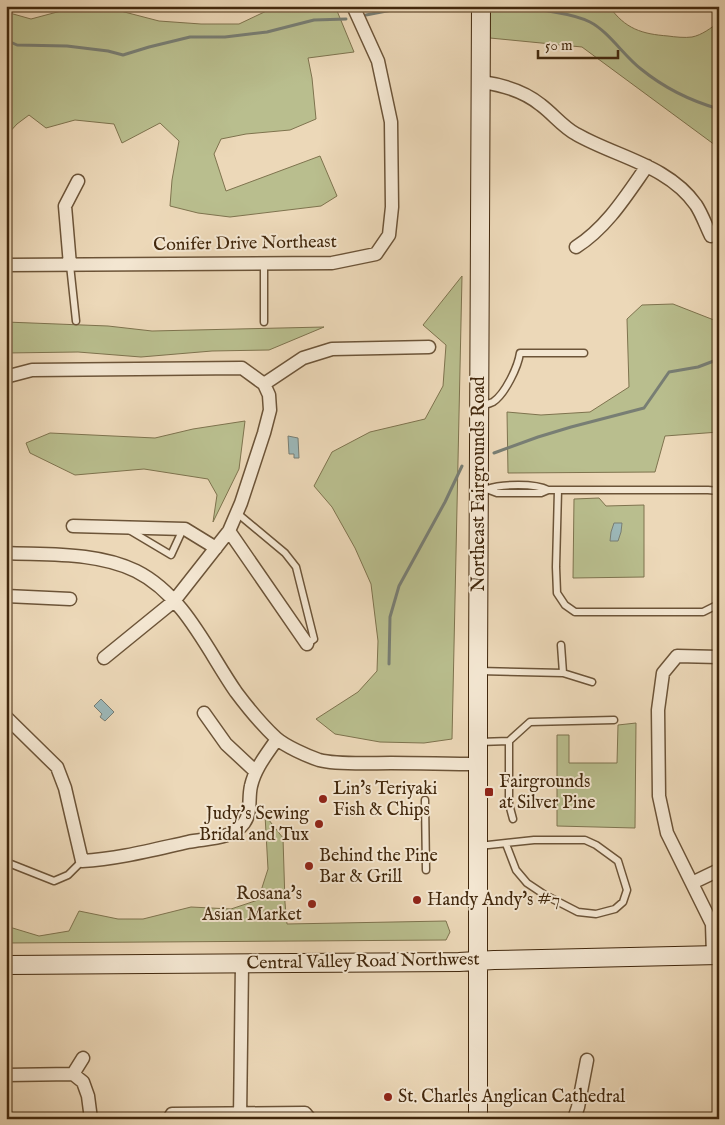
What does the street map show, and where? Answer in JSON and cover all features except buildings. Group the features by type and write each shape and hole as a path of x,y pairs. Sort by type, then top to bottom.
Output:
{"main road":[{"name":"Northeast Fairgrounds Road","path":"478,1119 478,671 483,488 480,407 481,6"},
{"name":"Central Valley Road Northwest","path":"6,965 478,961 716,955"}],"street":[{"name":"Conifer Drive Northeast","path":"6,265 332,263 376,254 389,234 392,207 391,122 378,61 353,6"},
{"path":"482,82 503,85 522,93 539,103 574,133 647,166 676,184 696,205 711,236"},
{"path":"576,247 590,237 609,218 647,166"},
{"path":"70,265 65,206 78,182"},
{"path":"264,384 303,358 332,350 429,347"},
{"path":"6,379 9,376 32,370 242,368 264,384 269,395 270,410 264,433 229,531 174,601 104,658"},
{"path":"73,526 183,529 216,548"},
{"path":"229,531 307,644"},
{"path":"6,553 62,555 103,560 135,571 155,582 187,616 237,693 277,739 321,760 354,763 478,764"},
{"path":"6,596 70,599"},
{"path":"716,955 712,924 667,833 659,796 658,710 663,673 677,656 719,657"},
{"path":"204,713 226,744 255,771"},
{"path":"6,717 57,767 65,788 82,861 107,859 215,838 240,828 246,821 250,805 250,787 255,771 277,739"},
{"path":"692,883 719,870"},
{"path":"240,1116 242,963"},
{"path":"73,1074 82,1058"},
{"path":"574,1119 587,1060"},
{"path":"6,1075 73,1074 82,1082 88,1096 91,1119"},
{"path":"169,1119 172,1114 240,1116 305,1113 310,1119"}],"lane":[{"path":"264,263 264,322"},
{"path":"70,265 76,321"},
{"path":"480,407 493,402 512,378 519,362 520,353 584,353"},
{"path":"483,488 497,492 541,493 548,490 719,491"},
{"path":"558,490 557,593 565,605 575,612 703,612 719,604"},
{"path":"237,513 285,553 296,567 314,639 307,644"},
{"path":"126,528 171,555 183,529"},
{"path":"561,645 562,673"},
{"path":"478,671 562,673 592,682"},
{"path":"478,742 509,741 530,722 614,720"},
{"path":"509,741 509,804 513,819"},
{"path":"425,800 426,870"},
{"path":"478,846 534,840 585,840 596,845 618,861 627,890 624,902 615,909 596,914 578,912 527,883 516,870 506,844"},
{"path":"6,862 54,881 68,875 82,861"}],"green space":[{"path":"277,6 335,6 354,52 308,58 316,119 290,130 246,134 221,139 214,154 226,191 320,156 337,196 321,206 230,217 198,213 170,206 172,180 179,141 160,123 122,143 114,124 75,120 46,128 29,115 6,136 6,12 31,19 76,7 109,8 159,21 239,24"},
{"path":"490,6 609,6 621,20 635,29 650,34 680,37 699,35 719,22 719,148 582,47 490,38"},
{"path":"462,276 452,739 424,743 380,742 335,734 316,719 358,692 377,671 378,641 371,584 355,548 332,507 314,486 332,452 370,432 425,419 443,386 446,345 423,325"},
{"path":"673,304 719,322 719,432 665,436 655,472 508,473 507,412 541,415 590,412 629,387 627,319 642,305"},
{"path":"6,322 108,326 152,331 324,327 269,350 212,351 141,357 78,352 6,353"},
{"path":"245,421 239,469 213,522 217,495 208,479 144,469 75,475 30,453 26,443 50,433 155,438 193,429"},
{"path":"599,498 606,506 644,505 644,577 573,578 574,499"},
{"path":"636,723 635,828 557,826 557,735 569,735 569,763 617,763 618,725"},
{"path":"265,815 283,838 287,924 446,921 450,932 446,940 6,943 6,926 39,936 69,931 79,911 118,919 143,919 191,907 231,909 258,900 268,869"}],"water":[{"path":"288,436 298,438 299,458 294,458 294,454 289,454"},
{"path":"614,523 622,523 621,532 618,541 610,541 611,532"},
{"path":"101,699 114,712 105,721 100,717 102,714 94,706"}],"waterway":[{"path":"366,15 402,8 430,6"},
{"path":"527,6 575,16 590,22 603,31 635,64 650,76 688,98 719,109"},
{"path":"6,40 17,45 67,46 108,51 123,55 190,37 225,37 267,32 314,20 346,19"},
{"path":"494,453 571,427 644,408 669,372 698,367 719,359"},
{"path":"389,664 390,617 399,586 445,502 462,466"}],"place":[{"name":"Fairgrounds at Silver Pine","path":"489,792"},
{"name":"Lin's Teriyaki Fish & Chips","path":"323,799"},
{"name":"Judy's Sewing Bridal and Tux","path":"319,824"},
{"name":"Behind the Pine Bar & Grill","path":"309,866"},
{"name":"Handy Andy's #7","path":"417,900"},
{"name":"Rosana's Asian Market","path":"312,904"},
{"name":"St. Charles Anglican Cathedral","path":"388,1097"}]}
